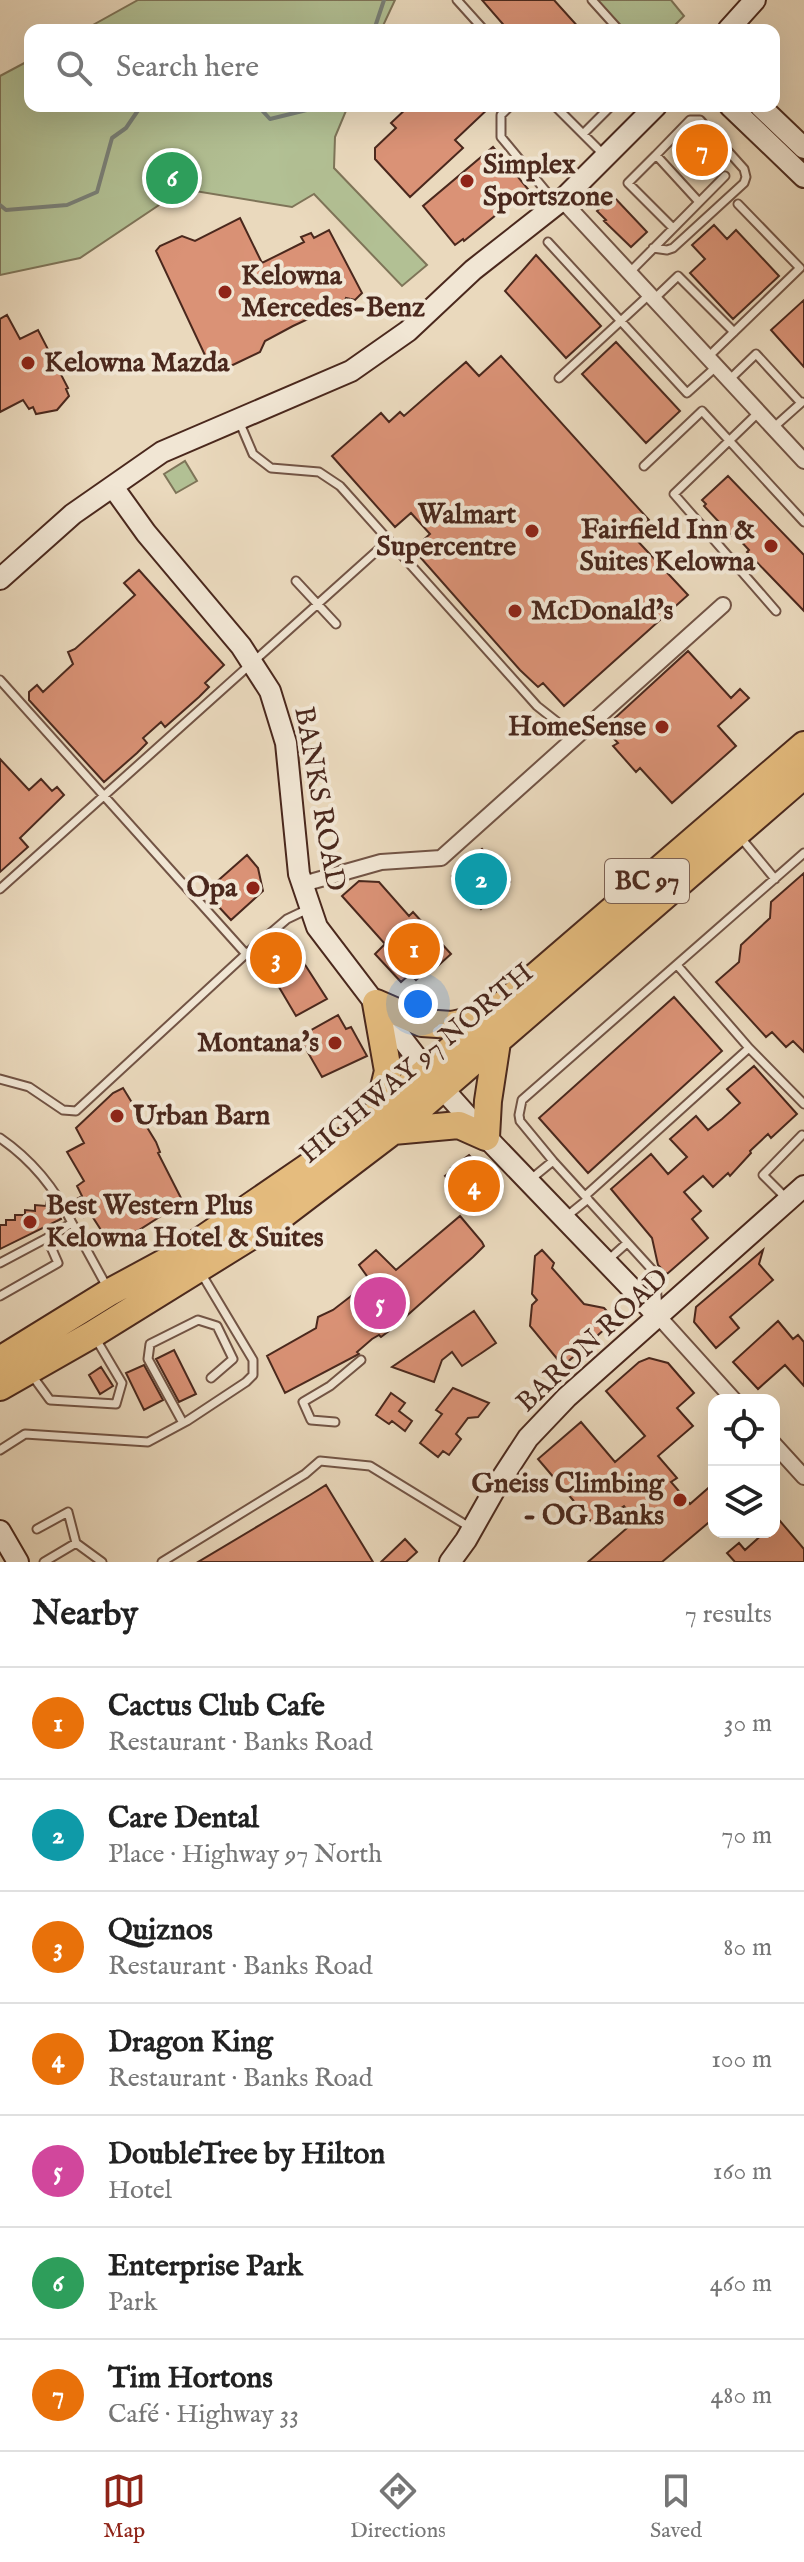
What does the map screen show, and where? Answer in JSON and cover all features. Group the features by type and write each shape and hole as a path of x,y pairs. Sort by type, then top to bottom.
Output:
{"highway":[{"name":"HIGHWAY 97 NORTH","path":"493,1029 804,745"},
{"name":"HIGHWAY 97 NORTH","path":"0,1387 93,1334 272,1223 493,1029 737,833 804,775"},
{"path":"376,1003 422,1023 493,1029 486,1137 459,1125 386,1122 388,1071 376,1003"},
{"name":"HIGHWAY 97 NORTH","path":"0,1360 110,1292 184,1252 340,1145 386,1122"}],"street":[{"path":"733,24 755,0"},
{"path":"0,579 73,514 162,452 351,371 408,331 473,270 559,202 650,112"},
{"path":"736,112 804,177"},
{"path":"766,112 804,148"},
{"path":"559,202 630,272 804,461"},
{"name":"BANKS ROAD","path":"113,487 146,533 252,661 270,691 286,743 299,874 317,927 434,1079 729,1394"},
{"path":"303,884 381,862 441,858 723,605"},
{"name":"BARON ROAD","path":"450,1562 528,1438 567,1397 804,1186"},
{"path":"780,1451 804,1477"},
{"path":"0,1531 18,1562"}],"lane":[{"path":"457,0 479,24"},
{"path":"592,0 614,24"},
{"path":"504,112 501,115 501,137 559,202"},
{"path":"561,112 605,156"},
{"path":"583,134 605,112"},
{"path":"653,248 673,248 744,183 744,169 700,120 690,120 628,183 673,228"},
{"path":"656,155 699,202"},
{"path":"630,272 725,176"},
{"path":"548,242 687,393 734,332 800,268 738,204"},
{"path":"559,378 621,321 678,276 734,332"},
{"path":"729,380 756,354 803,402 773,428"},
{"path":"644,466 702,411 804,522"},
{"path":"759,412 674,494 776,611"},
{"path":"239,419 253,454 271,468 319,472 340,486 537,706 576,736"},
{"path":"0,889 389,540"},
{"path":"296,581 336,624"},
{"path":"0,680 246,954"},
{"path":"737,833 775,879"},
{"path":"659,1317 655,1273 520,1121 522,1100 804,853"},
{"path":"0,1079 29,1087 63,1110 76,1111 246,954 287,919 311,908"},
{"path":"677,965 749,1048 804,1104"},
{"path":"565,1217 749,1048"},
{"path":"788,1200 763,1175 803,1135"},
{"path":"0,1138 37,1168 61,1199 110,1292"},
{"path":"529,1181 553,1161"},
{"path":"0,1263 72,1223"},
{"path":"0,1296 58,1263 47,1238"},
{"path":"606,1261 627,1243"},
{"path":"0,1450 25,1434 148,1442 223,1399 253,1375 253,1360 198,1268"},
{"path":"183,1423 148,1359 150,1344 198,1320 217,1326 233,1359 211,1378"},
{"path":"28,1371 50,1400 116,1404 122,1383 93,1334"},
{"path":"335,1422 311,1420 303,1402 330,1386 361,1360"},
{"path":"162,1562 305,1474 320,1461 370,1466 472,1530"},
{"path":"37,1529 68,1512 76,1543 102,1562"},
{"path":"44,1562 76,1543"}],"green space":[{"path":"138,0 395,0 384,24 95,24"},
{"path":"596,0 671,0 684,16 676,24 617,24"},
{"path":"24,63 24,112 345,112 335,137 334,168 427,265 402,286 314,194 292,207 183,189 80,258 0,275 0,76"},
{"path":"185,461 197,481 176,493 164,474"}],"building":[{"path":"482,0 554,0 576,24 503,24"},
{"path":"403,112 485,112 455,140 463,148 410,197 375,159 375,148 396,128 391,123"},
{"path":"700,130 722,155 703,172 681,148"},
{"path":"493,147 528,189 455,245 423,206"},
{"path":"613,196 647,232 631,247 597,211"},
{"name":"Kelowna Mercedes-Benz","path":"240,218 262,263 304,242 301,237 311,233 314,238 329,230 362,293 355,300 346,298 337,314 325,311 293,326 265,341 260,352 218,372 211,368 156,251 182,236 195,241"},
{"path":"714,225 727,239 736,230 779,276 733,319 690,273 705,259 692,245"},
{"path":"536,255 601,326 566,358 505,291"},
{"path":"804,300 804,367 771,330"},
{"name":"Kelowna Mazda","path":"7,315 20,339 38,330 68,388 69,396 57,410 36,414 33,407 29,409 23,400 0,412 0,319"},
{"path":"616,342 680,411 646,443 582,374"},
{"name":"Walmart Supercentre","path":"501,356 649,520 632,535 688,595 564,706 543,683 538,687 520,670 413,549 430,534 411,513 395,527 332,456 381,413 389,422 400,412 404,416 466,362 479,376"},
{"name":"Fairfield Inn & Suites Kelowna","path":"728,476 804,555 804,611 747,552 749,550 736,536 733,537 704,506 706,504 702,500"},
{"path":"139,570 224,665 205,683 209,687 199,697 165,727 161,722 143,738 147,743 104,782 29,700 29,692 37,685 43,692 73,664 68,652 135,595 124,583"},
{"name":"HomeSense","path":"688,651 731,698 740,689 749,698 718,726 736,746 672,803 640,768 636,772 613,746 618,743 604,728"},
{"path":"0,759 29,790 41,779 52,791 57,787 64,795 20,838 28,847 0,872"},
{"path":"482,849 510,882 481,909 452,876"},
{"path":"247,855 258,868 263,891 231,920 205,892"},
{"path":"804,873 804,1052 793,1041 786,1047 772,1032 766,1037 716,982 739,962 741,945 770,918 771,902"},
{"path":"359,881 379,882 409,916 413,912 451,954 430,973 427,970 416,980 410,974 401,982 375,954 385,944 342,896"},
{"path":"291,943 327,999 296,1016 263,960"},
{"path":"674,997 722,1051 588,1173 539,1118"},
{"path":"338,1015 346,1029 351,1027 367,1056 322,1077 299,1037"},
{"path":"754,1066 797,1114 771,1138 768,1134 730,1176 728,1173 713,1187 703,1176 684,1192 701,1211 692,1219 708,1238 667,1274 658,1265 652,1238 611,1189 651,1154 668,1174 687,1157 670,1139 696,1116 708,1130 722,1119 740,1103 727,1089"},
{"path":"123,1088 156,1142 158,1153 183,1202 110,1244 90,1213 84,1217 75,1200 82,1196 77,1186 84,1181 67,1152 84,1143 76,1128 113,1093"},
{"path":"469,1155 501,1192 494,1198 496,1200 476,1214 445,1176"},
{"name":"Best Western Plus Kelowna Hotel & Suites","path":"47,1200 52,1201 61,1219 0,1249 0,1225 6,1225 6,1220 15,1220 15,1215 25,1215 25,1210 35,1211 35,1205 46,1206"},
{"path":"460,1216 484,1246 393,1328 381,1337 372,1339 357,1352 359,1354 285,1393 267,1356 316,1328 318,1317 355,1293 360,1298 374,1286 359,1265 376,1250 396,1270"},
{"path":"542,1250 554,1263 552,1268 584,1304 604,1308 615,1320 563,1366 530,1326 532,1305 537,1300 532,1294 535,1256"},
{"path":"763,1250 759,1264 773,1280 730,1317 739,1328 716,1348 694,1322 696,1307"},
{"path":"474,1311 496,1343 483,1352 462,1366 452,1352 442,1360 434,1382 392,1367"},
{"path":"778,1321 793,1339 798,1335 804,1342 804,1386 785,1365 758,1389 733,1362"},
{"path":"174,1350 196,1394 179,1402 156,1359"},
{"path":"649,1358 668,1363 694,1393 677,1408 693,1426 658,1456 677,1478 671,1482 690,1504 708,1488 708,1523 662,1562 588,1562 635,1521 624,1506 595,1526 538,1459 581,1422 615,1462 645,1436 606,1391 639,1362"},
{"path":"144,1365 163,1400 144,1410 126,1373"},
{"path":"101,1367 113,1386 100,1394 89,1375"},
{"path":"453,1388 489,1403 478,1417 468,1418 456,1434 461,1439 449,1455 443,1451 438,1457 420,1443 442,1414 436,1410"},
{"path":"391,1393 405,1403 399,1411 412,1421 405,1431 392,1421 389,1424 376,1415"},
{"path":"326,1485 373,1562 198,1562 310,1495"},
{"path":"780,1521 804,1549 804,1562 735,1562 727,1553 739,1543 745,1550 758,1538 780,1538"},
{"path":"405,1539 417,1552 406,1562 381,1562"}],"waterway":[{"path":"376,24 384,0"},
{"path":"0,205 6,210 67,205 97,192 112,138 126,128 137,112"},
{"path":"264,112 270,119 299,112"}],"place":[{"name":"Tim Hortons","path":"702,150"},
{"name":"Enterprise Park","path":"172,178"},
{"name":"Simplex Sportszone","path":"467,181"},
{"name":"Kelowna Mercedes-Benz","path":"225,292"},
{"name":"Kelowna Mazda","path":"28,363"},
{"name":"Walmart Supercentre","path":"532,531"},
{"name":"Fairfield Inn & Suites Kelowna","path":"771,546"},
{"name":"McDonald's","path":"515,611"},
{"name":"HomeSense","path":"662,727"},
{"name":"Care Dental","path":"481,879"},
{"name":"Opa","path":"253,888"},
{"name":"Cactus Club Cafe","path":"414,949"},
{"name":"Quiznos","path":"276,958"},
{"name":"Montana's","path":"335,1043"},
{"name":"Urban Barn","path":"117,1116"},
{"name":"Dragon King","path":"474,1186"},
{"name":"Best Western Plus Kelowna Hotel & Suites","path":"30,1222"},
{"name":"DoubleTree by Hilton","path":"380,1303"},
{"name":"Gneiss Climbing - OG Banks","path":"680,1500"}]}
